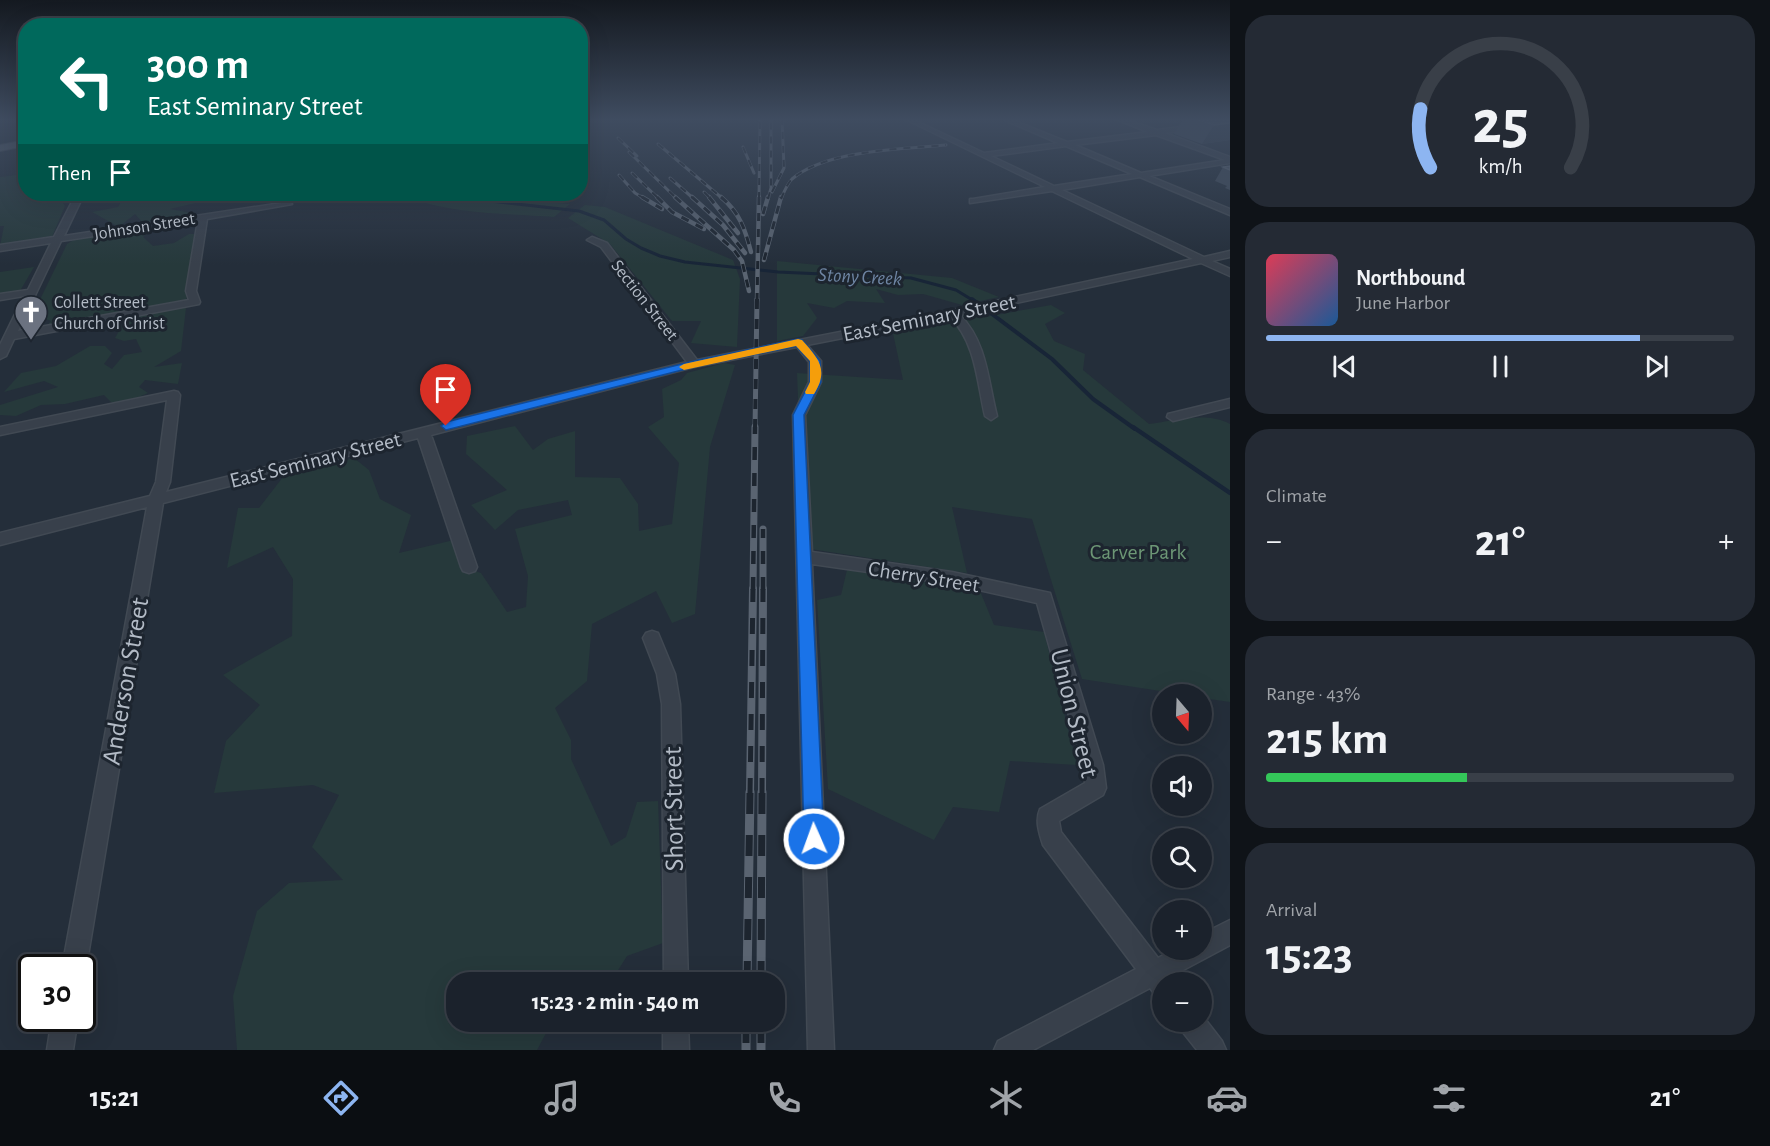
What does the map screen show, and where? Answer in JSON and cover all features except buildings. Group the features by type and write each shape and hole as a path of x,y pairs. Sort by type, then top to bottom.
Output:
{"street":[{"path":"1008,167 1230,273"},
{"path":"1122,167 1230,212"},
{"path":"973,201 1188,167"},
{"path":"0,356 78,201"},
{"name":"Johnson Street","path":"0,248 288,204"},
{"path":"10,336 195,302 191,291 203,217"},
{"name":"Section Street","path":"592,240 604,245 694,364"},
{"name":"East Seminary Street","path":"0,539 694,364 958,312 1230,254"},
{"path":"0,297 32,292"},
{"path":"958,312 973,337 991,416"},
{"path":"798,342 815,361 815,382 799,415 821,1050"},
{"name":"Anderson Street","path":"0,431 174,395 163,482 156,500 76,954"},
{"path":"1173,417 1230,403"},
{"path":"423,432 469,567"},
{"name":"Cherry Street","path":"804,557 952,578 1044,598"},
{"name":"Union Street","path":"1044,598 1093,765 1096,788 1047,816 1052,837 1154,972"},
{"name":"Short Street","path":"652,638 666,674 671,704 676,972"},
{"path":"1212,942 1230,932"},
{"path":"1167,972 1183,960"},
{"path":"1007,1050 1152,981"},
{"path":"60,1050 63,1032"},
{"path":"676,1032 676,1050"},
{"path":"1199,1032 1213,1050"}],"green space":[{"path":"18,175 18,201 62,201 65,206 52,237 0,246 4,226 0,226 0,177"},
{"path":"122,201 209,201 170,209 197,214 143,223 135,214 119,227 92,212 118,207"},
{"path":"236,201 263,201 244,203"},
{"path":"419,201 528,201 570,204 554,217 476,212"},
{"path":"585,205 605,207 733,260 740,279 737,347 691,343 701,321 672,321 610,244 568,218"},
{"path":"152,228 143,237 153,246 174,243 189,234 197,234 186,301 46,327 51,321 33,314 67,244 77,238"},
{"path":"777,261 952,278 999,297 962,305 923,294 898,295 876,289 885,303 847,301 834,308 807,303 817,318 803,336 777,341"},
{"path":"34,267 20,291 0,294 0,272"},
{"name":"Carver Park","path":"1051,305 1065,313 1045,324 1054,341 1085,354 1083,370 1149,424 1201,417 1230,424 1230,702 1212,699 1212,684 1152,684 1152,690 1082,679 1032,519 952,507 967,573 804,548 797,373 903,380 891,324 963,311 979,318"},
{"path":"180,307 186,308 181,351 154,367 182,363 178,384 145,380 139,387 148,393 127,402 112,403 104,395 65,404 41,405 16,416 0,415 0,405 58,387 44,381 4,392 21,373 56,366 90,346 105,346 112,353 104,364 112,369 124,355 142,352 136,339 124,341 115,338 119,331 116,324 120,319"},
{"path":"724,363 735,365 710,447 695,614 672,623 656,591 592,624 587,681 555,708 571,740 571,759 611,846 626,837 637,802 658,801 663,943 627,956 617,972 446,972 446,1032 547,1032 537,1050 237,1050 233,996 257,911 289,883 343,880 312,847 339,795 313,785 214,793 226,741 260,705 223,675 292,636 293,579 273,547 227,568 238,508 259,508 283,477 354,458 369,470 380,499 411,515 399,553 454,540 462,567 481,573 507,612 526,607 528,576 515,529 572,515 568,500 518,510 495,530 471,505 507,490 466,454 467,436 515,426 533,450 548,439 575,431 575,477 620,478 638,504 639,531 672,524 679,463 648,427 664,417 662,389 681,380 687,373"},
{"path":"847,570 980,591 994,625 1044,632 1077,765 1010,761 999,812 953,807 934,840 828,789 817,600 841,595"}],"waterway":[{"name":"Stony Creek","path":"490,201 579,211 604,220 626,239 641,248 660,256 685,262 778,272 911,278 956,290 974,301"},
{"name":"Stony Creek","path":"972,299 1052,359 1093,399 1135,429"},
{"name":"Stony Creek","path":"1133,427 1230,493"}],"railway":[{"path":"644,167 677,199"},
{"path":"685,167 723,199"},
{"path":"751,167 754,173"},
{"path":"759,167 759,199"},
{"path":"768,199 771,188 771,167"},
{"path":"772,192 784,167"},
{"path":"781,199 792,179 812,167"},
{"path":"632,173 659,199"},
{"path":"619,175 635,193 645,199"},
{"path":"670,178 694,199"},
{"path":"704,192 709,197"},
{"path":"642,197 662,209"},
{"path":"675,197 734,250 742,261 749,291"},
{"path":"692,197 723,225 745,253"},
{"path":"709,197 738,233"},
{"path":"757,301 759,197"},
{"path":"763,214 768,197"},
{"path":"764,260 781,197"},
{"path":"659,199 672,212 704,229"},
{"path":"723,199 741,222 751,252"},
{"path":"755,429 757,299"},
{"path":"753,590 755,427"},
{"path":"763,529 763,589"},
{"path":"750,794 753,589"},
{"path":"762,794 763,589"},
{"path":"747,972 750,792"},
{"path":"761,972 762,792"},
{"path":"746,1032 746,1050"},
{"path":"761,1032 761,1050"}],"slow traffic":[{"path":"684,367 798,342 815,361 815,382 810,392"}],"place":[{"name":"Collett Street Church of Christ","path":"31,341"}],"route":[{"path":"446,426 694,364 798,342 815,361 815,382 799,415 814,839"}]}
